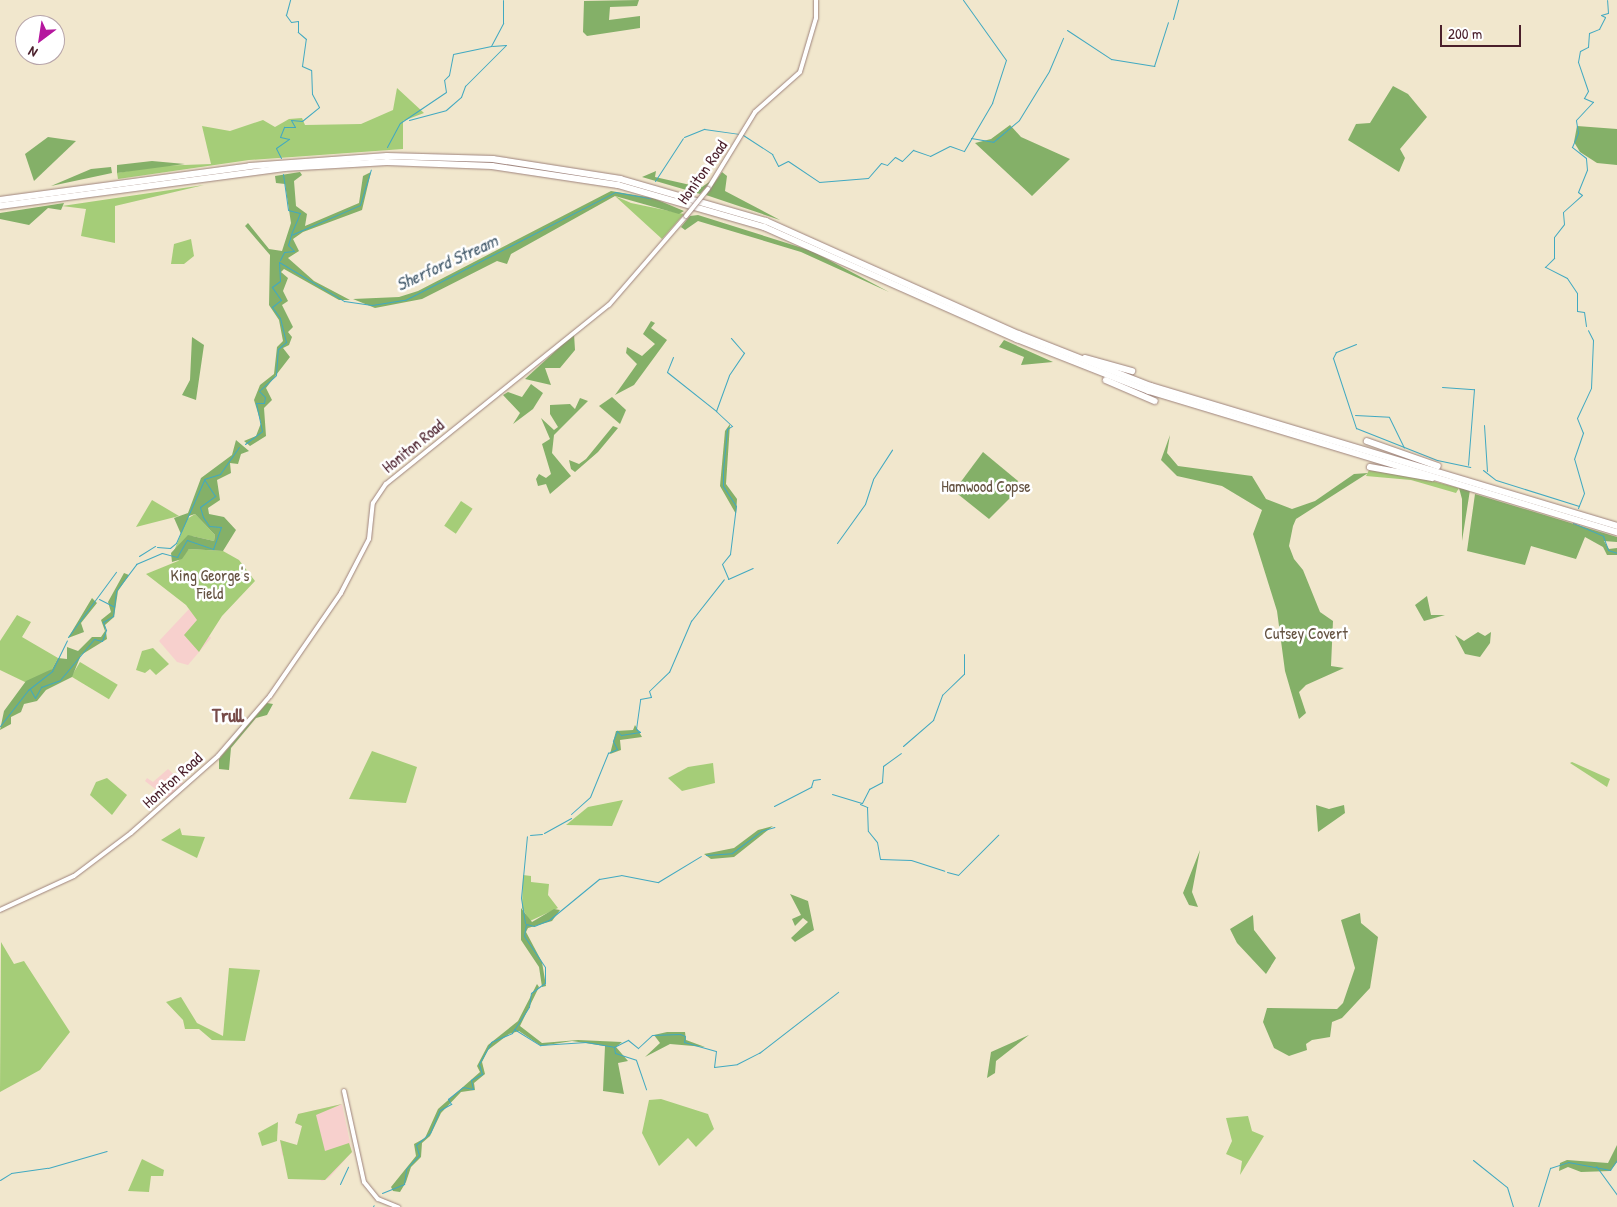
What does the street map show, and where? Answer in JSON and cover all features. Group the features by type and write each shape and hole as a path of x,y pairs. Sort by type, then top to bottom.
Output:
{"highway":[{"path":"0,200 317,159 452,157 563,168 659,188 766,222 1059,351 1197,400 1472,480 1617,526"},
{"path":"0,206 318,165 452,163 562,174 676,199 764,227 1085,368 1155,401"},
{"path":"1059,351 1132,370"},
{"path":"1085,368 1186,404 1454,481 1617,532"},
{"path":"1367,441 1472,480"},
{"path":"1370,467 1454,481"}],"street":[{"name":"Honiton Road","path":"0,910 19,904 74,876 131,833 218,756 270,696 341,593 369,539 373,503 386,484 609,305 708,188 755,112 800,72 816,18 816,0"},
{"path":"344,1090 364,1182 378,1199 398,1207"}],"shaded area":[{"path":"189,609 211,638 188,665 177,662 159,641"},
{"path":"168,769 183,783 167,798 145,781 147,778 153,782"},
{"path":"342,1104 352,1152 329,1178 322,1181 282,1155 280,1140 297,1145 302,1126 295,1123 298,1114"}],"green space":[{"path":"639,0 637,6 610,7 609,20 640,16 640,28 587,36 583,32 584,1"},
{"path":"1393,86 1408,94 1427,117 1400,149 1405,158 1399,172 1348,140 1356,124 1370,123"},
{"path":"397,88 424,113 403,121 403,149 249,160 118,179 117,173 157,166 211,164 202,126 230,131 263,120 275,127 289,119 302,118 305,125 361,124 393,110"},
{"path":"1010,125 1021,137 1070,159 1032,196 975,143 991,139"},
{"path":"1577,126 1617,129 1617,165 1597,163 1580,152 1574,142"},
{"path":"48,137 76,141 34,181 25,154"},
{"path":"152,161 185,164 117,173 117,165"},
{"path":"111,167 112,173 51,186 91,169"},
{"path":"656,171 655,177 702,187 712,180 700,194 642,177"},
{"path":"300,172 302,175 294,181 296,206 307,214 305,226 359,203 363,176 371,172 362,210 303,232 293,239 299,251 288,258 314,281 350,300 339,300 284,269 281,272 288,278 283,291 288,301 282,305 293,327 288,332 292,337 289,345 283,348 290,357 266,388 272,400 264,408 266,436 250,446 244,441 256,436 261,423 254,400 260,385 274,374 277,347 283,341 279,320 269,305 270,255 245,226 248,223 269,249 282,251 291,223 285,184 276,183 275,176"},
{"path":"722,172 727,176 725,191 780,220 706,195"},
{"path":"204,185 115,206 115,243 81,236 86,209 62,206"},
{"path":"611,191 653,198 684,211 679,214 615,196 511,254 507,264 497,261 422,299 375,308 353,299 399,297 418,291"},
{"path":"615,196 631,203 684,214 662,239"},
{"path":"64,203 61,210 48,208 29,225 0,219 0,213"},
{"path":"698,215 812,251 889,292 801,252 698,221 685,230 681,227 690,216"},
{"path":"191,239 194,256 184,264 171,264 174,244"},
{"path":"651,321 655,323 651,328 667,340 634,385 615,395 637,364 626,353 627,347 642,356 655,344 643,334"},
{"path":"574,334 575,350 560,368 545,368 551,385 525,379"},
{"path":"192,337 204,345 196,400 182,395 190,380"},
{"path":"1004,340 1053,362 1021,365 1024,357 999,347"},
{"path":"531,384 543,393 533,409 513,424 520,413 503,395 508,392 522,397"},
{"path":"612,397 626,410 620,424 599,406"},
{"path":"580,398 588,401 554,435 552,453 571,476 550,494 546,484 538,486 536,479 539,474 546,478 551,474 542,444 550,439 541,418 554,430 558,427 550,414 550,405 570,404 575,409"},
{"path":"730,424 726,484 737,499 736,514 720,486 725,431"},
{"path":"613,426 618,428 598,452 575,472 571,469 569,460 579,464 586,459"},
{"name":"Cutsey Covert","path":"1170,435 1167,453 1178,466 1252,476 1266,499 1292,509 1315,501 1354,474 1368,473 1296,519 1293,526 1289,546 1294,559 1303,570 1320,612 1333,621 1331,666 1344,668 1306,685 1299,692 1306,713 1299,719 1285,671 1277,611 1253,534 1262,510 1222,486 1177,476 1161,460"},
{"path":"236,440 249,451 241,454 238,464 230,463 231,473 217,480 220,500 208,508 209,514 224,517 236,530 223,551 189,549 182,559 172,562 171,553 188,535 214,541 215,535 195,514 189,516 181,534 174,518 188,513 201,478 232,455"},
{"name":"Hamwood Copse","path":"983,452 1018,481 1009,499 989,519 954,491"},
{"path":"1369,470 1421,478 1459,488 1456,493 1411,480 1366,476"},
{"path":"1459,488 1470,490 1462,541 1462,499"},
{"path":"1475,494 1617,537 1617,542 1604,541 1609,549 1617,548 1617,555 1607,555 1603,547 1585,537 1576,559 1531,546 1525,565 1467,551"},
{"path":"152,500 179,516 136,527"},
{"path":"461,501 473,509 456,534 444,526"},
{"path":"195,514 215,535 214,541 192,536 174,551 187,519"},
{"name":"King George's Field","path":"189,549 223,551 239,560 255,581 222,616 199,652 184,635 197,620 186,605 146,574 178,561"},
{"path":"124,573 129,575 118,591 114,617 105,625 107,639 81,655 72,677 46,690 37,701 24,704 21,712 11,717 11,724 0,730 4,711 26,681 52,669 58,658 67,659 67,647 78,651 92,637 101,637 105,631 101,620 111,612 108,602"},
{"path":"1427,596 1431,615 1445,615 1424,621 1415,605"},
{"path":"92,598 97,603 81,623 84,632 68,638"},
{"path":"17,615 31,622 22,637 58,658 52,669 34,681 25,682 0,670 0,641"},
{"path":"1478,632 1485,636 1491,632 1490,643 1480,657 1465,654 1455,635 1464,641"},
{"path":"153,648 169,664 156,675 150,669 145,673 136,670 142,651"},
{"path":"80,662 118,685 109,699 71,677"},
{"path":"267,703 273,704 267,715 256,718 231,748 229,770 219,769 219,759"},
{"path":"635,725 642,737 620,740 621,750 610,754 616,731 633,730"},
{"path":"372,751 417,767 406,803 349,799"},
{"path":"1572,762 1610,779 1607,787 1570,763"},
{"path":"713,763 715,783 682,791 668,778 688,767"},
{"path":"107,778 127,795 112,815 90,795 96,782"},
{"path":"623,800 612,826 566,825 588,807"},
{"path":"1316,805 1329,809 1344,805 1345,813 1318,832"},
{"path":"773,826 734,857 711,859 704,854 734,848 758,830"},
{"path":"180,828 182,835 205,837 197,858 161,840"},
{"path":"1200,850 1192,892 1198,907 1189,905 1183,893"},
{"path":"523,875 531,876 531,882 549,884 548,895 558,908 530,921 522,908"},
{"path":"790,894 808,901 814,930 795,942 791,938 808,922 803,918 795,926 792,919 801,915"},
{"path":"521,908 532,922 554,909 560,910 552,921 528,928 526,932 542,962 546,986 542,987 539,967 521,940"},
{"path":"1360,913 1361,923 1378,937 1370,988 1342,1018 1332,1022 1330,1037 1312,1040 1306,1044 1307,1050 1289,1056 1274,1048 1263,1022 1267,1008 1337,1009 1343,1003 1355,968 1341,920"},
{"path":"1253,915 1254,930 1276,958 1266,974 1237,943 1230,929"},
{"path":"1,942 14,964 24,961 70,1032 40,1070 0,1092"},
{"path":"229,968 260,970 245,1041 212,1040 199,1029 185,1029 183,1020 166,1002 181,997 197,1023 223,1036"},
{"path":"537,984 539,987 520,1026 542,1043 578,1040 622,1042 616,1047 628,1061 618,1063 624,1094 603,1091 605,1046 572,1041 541,1046 519,1031 509,1034 488,1050 482,1062 485,1074 474,1083 475,1090 461,1092 441,1113 430,1136 422,1143 421,1157 411,1167 400,1192 393,1191 391,1187 416,1156 414,1144 425,1138 438,1109 480,1072 477,1066 488,1045 518,1021"},
{"path":"667,1032 685,1032 686,1040 705,1047 670,1044 645,1057 660,1043 654,1035"},
{"path":"1029,1035 996,1061 995,1073 987,1078 991,1052"},
{"path":"661,1099 708,1114 714,1129 696,1147 688,1138 659,1166 642,1133 649,1100"},
{"path":"342,1104 316,1115 325,1151 349,1143 352,1152 325,1180 288,1179 280,1140 297,1145 302,1126 295,1123 298,1114"},
{"path":"1248,1116 1252,1131 1264,1136 1240,1175 1242,1161 1226,1154 1232,1141 1226,1118"},
{"path":"278,1122 277,1141 262,1146 258,1133"},
{"path":"1617,1145 1617,1162 1610,1171 1581,1172 1568,1167 1559,1171 1560,1163 1567,1160 1608,1163"},
{"path":"142,1159 164,1170 163,1176 151,1176 149,1192 128,1191"}],"waterway":[{"path":"281,158 276,148 289,139 280,137 284,127 295,127 291,120 302,121 319,107 312,94 311,70 302,66 306,39 298,32 298,21 291,22 286,15 290,0"},
{"path":"387,147 400,123 446,92 444,80 449,75 453,54 491,46 503,23 503,0"},
{"path":"743,135 772,154 778,166 788,161 819,182 868,178 881,163 887,165 895,157 902,161 913,150 930,156 950,146 964,151 992,103 1006,60 963,0"},
{"path":"1173,19 1178,0"},
{"path":"1586,326 1584,312 1577,311 1577,293 1567,278 1545,267 1554,258 1554,237 1564,224 1563,212 1582,195 1578,192 1587,170 1586,158 1572,147 1578,133 1576,120 1593,102 1584,98 1588,91 1578,62 1580,51 1588,47 1589,33 1599,29 1605,17 1601,15 1608,13 1607,0"},
{"path":"1067,30 1111,59 1154,66 1168,22"},
{"path":"971,138 993,142 1019,120 1049,71 1063,38"},
{"path":"409,120 446,110 461,97 465,86 506,45 492,46"},
{"name":"Sherford Stream","path":"684,137 704,129 739,134"},
{"name":"Sherford Stream","path":"655,181 683,138"},
{"path":"280,260 284,252 294,251 288,245 291,235 360,205 371,170"},
{"path":"283,174 288,210 300,213 291,234"},
{"name":"Sherford Stream","path":"245,444 262,431 256,403 264,403 265,397 259,391 276,375 278,349 286,342 280,318 272,307 281,300 272,287 280,281 279,262 344,301 372,305 405,300 615,192 650,198"},
{"path":"1578,508 1584,493 1574,459 1583,433 1577,418 1591,388 1593,340 1588,330"},
{"path":"728,578 722,564 730,554 736,506 723,486 723,470 727,429 732,426 716,411 729,375 744,353 731,338"},
{"path":"1356,344 1336,352 1333,358 1356,428 1437,460 1470,467"},
{"path":"673,357 667,372 716,411"},
{"path":"1442,387 1474,389 1468,465"},
{"path":"1355,415 1389,417 1404,448"},
{"path":"1484,425 1487,471"},
{"name":"Sherford Stream","path":"30,689 35,698 41,687 60,680 94,639 102,641 106,630 103,622 113,616 116,591 136,564 162,553 177,557 187,540 213,549 221,527 209,526 203,517 200,507 215,496 204,479 220,474 239,447"},
{"path":"837,543 865,504 873,479 892,450"},
{"path":"1483,470 1496,480 1579,506"},
{"path":"157,547 170,548 176,543 204,480"},
{"path":"1573,523 1603,536 1608,550 1617,553"},
{"path":"139,556 155,546"},
{"path":"728,579 753,568"},
{"path":"68,637 116,572"},
{"path":"571,814 590,797 608,753 617,749 613,741 617,731 621,735 640,732 636,729 640,699 651,697 649,691 669,672 691,621 724,579"},
{"path":"99,599 113,606"},
{"path":"0,726 28,690 52,671 67,640"},
{"path":"903,746 933,720 942,695 964,674 964,654"},
{"path":"832,794 862,803 869,789 882,782 883,766 901,753"},
{"path":"774,806 811,787 813,780 820,779"},
{"path":"860,804 867,807 868,831 877,842 880,859 911,860 944,871"},
{"path":"544,833 571,818"},
{"path":"706,855 732,853 761,831 774,827"},
{"path":"530,835 542,834"},
{"path":"947,872 958,875 998,835"},
{"path":"525,923 521,898 527,836"},
{"path":"382,1193 404,1184 406,1169 419,1155 416,1145 430,1133 440,1110 451,1104 448,1099 463,1087 473,1089 471,1080 482,1074 479,1064 491,1042 512,1033 529,1007 531,993 545,983 545,967 524,936 526,924 534,926 549,920 599,879 621,875 658,882 701,856"},
{"path":"614,1047 628,1040 638,1048 652,1035 680,1034 685,1036 684,1042 716,1051 714,1067 737,1064 759,1053 838,992"},
{"path":"514,1029 540,1045 586,1042 614,1047 615,1053 636,1060 646,1089"},
{"path":"0,1180 11,1173 48,1168 107,1151"},
{"path":"1473,1160 1507,1187 1513,1207"},
{"path":"1538,1207 1550,1168 1568,1162 1610,1170 1617,1160"},
{"path":"1596,1166 1617,1195"},
{"path":"340,1184 348,1167"},
{"path":"355,1207 362,1207"}],"district":[{"name":"Trull","path":"228,716"}]}
